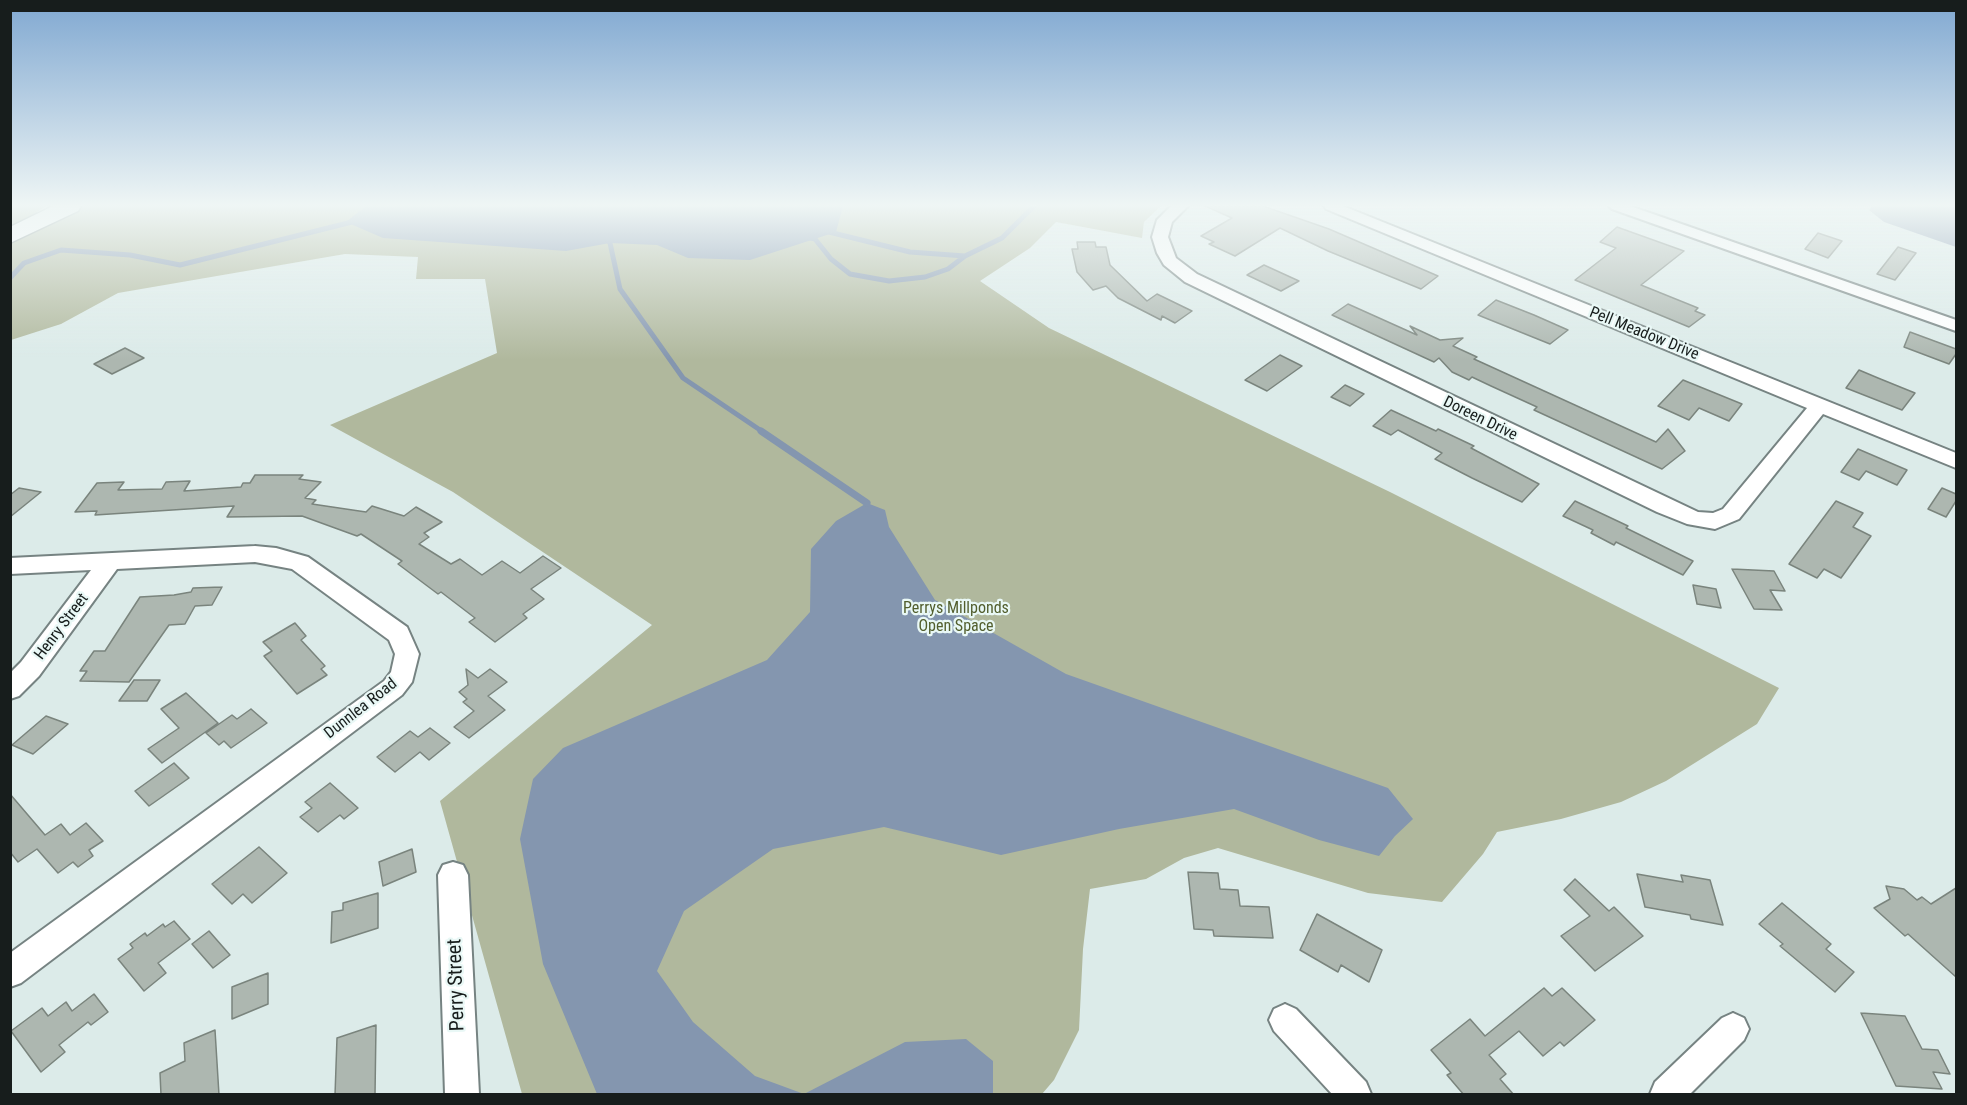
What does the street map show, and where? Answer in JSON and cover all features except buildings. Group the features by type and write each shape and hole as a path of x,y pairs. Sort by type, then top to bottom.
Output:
{"street":[{"name":"Doreen Drive","path":"1168,258 1191,278 1665,507 1695,519 1716,521 1731,514 1819,406"},
{"name":"Pell Meadow Drive","path":"1457,258 1956,461"},
{"path":"1763,258 1956,326"},
{"name":"Dunnlea Road","path":"10,566 255,554 289,558 300,563 398,634 407,654 403,675 393,688 10,972"},
{"name":"Henry Street","path":"10,689 30,669 110,562"},
{"name":"Perry Street","path":"453,875 462,1095"},
{"path":"1285,1020 1353,1095"},
{"path":"1667,1095 1733,1029"}],"green space":[{"name":"Perrys Millponds Open Space","path":"10,258 324,258 118,293 61,324 11,340"},
{"name":"Perrys Millponds Open Space","path":"418,258 1016,258 980,281 1049,328 1390,492 1779,688 1757,724 1666,781 1621,802 1561,819 1497,832 1483,854 1442,902 1368,893 1218,848 1184,858 1146,879 1090,889 1083,949 1079,1030 1054,1080 1042,1094 522,1094 440,801 652,625 453,492 330,425 497,353 485,279 416,279"}],"water":[{"path":"687,258 757,258 750,260"},
{"path":"867,503 885,510 889,527 935,600 1066,674 1388,788 1413,819 1379,856 1319,840 1234,809 1119,829 1001,855 884,827 773,849 684,911 657,971 693,1022 755,1076 804,1094 597,1094 543,964 520,839 533,779 563,748 767,660 810,612 811,549 836,521"},
{"path":"966,1039 993,1061 993,1094 804,1094 905,1042"}],"waterway":[{"path":"10,278 24,263 39,258"},
{"path":"143,258 180,265 210,258"},
{"path":"613,258 620,289 683,378 763,432"},
{"path":"830,258 850,274 889,281 925,277 948,269 963,258"},
{"path":"761,431 867,503"}]}
